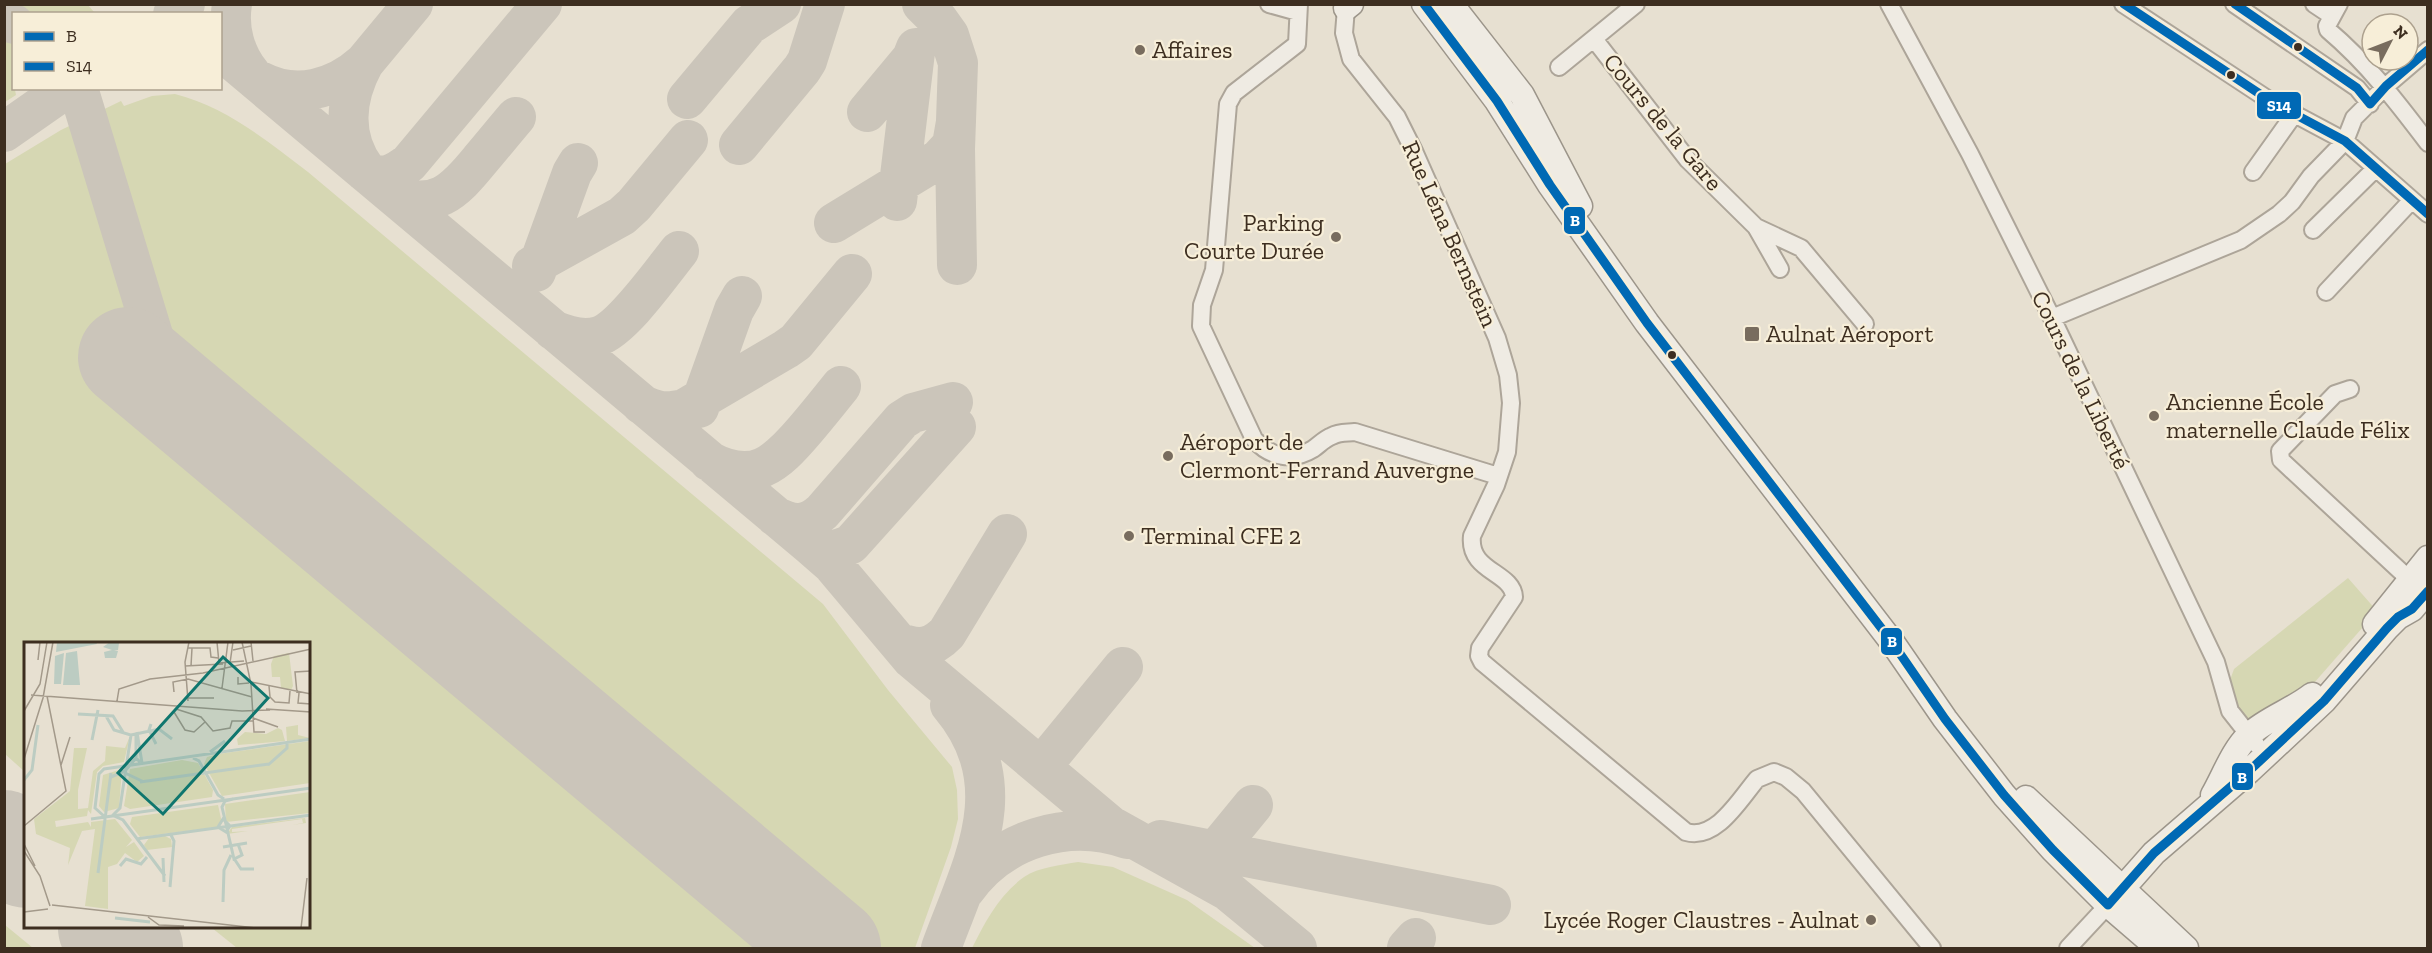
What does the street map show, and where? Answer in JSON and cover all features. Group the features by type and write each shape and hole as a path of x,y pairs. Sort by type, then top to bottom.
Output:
{"main road":[{"path":"1424,4 1497,101 1550,185 1647,323 1892,642 2028,800 2116,896 2158,948"},
{"path":"1449,4 1466,29 1479,40 1522,95 1619,281"},
{"path":"2116,896 2154,853 2266,756 2324,701 2387,628 2398,617 2412,609 2427,558"},
{"path":"2208,805 2234,757 2249,735 2314,694 2378,620 2419,585"},
{"path":"2116,896 2186,948"}],"street":[{"path":"1269,4 1299,8 1297,44 1234,93 1228,104 1214,270 1202,305 1202,327 1254,439 1262,449 1276,455 1295,456 1314,448 1332,436 1355,432 1498,476"},
{"path":"1559,67 1636,4"},
{"name":"Cours de la Liberté","path":"1889,4 1970,154 2052,318 2216,662 2230,711 2266,756"},
{"path":"2123,4 2272,102 2345,141 2427,214"},
{"path":"2234,4 2357,88 2370,104"},
{"path":"2314,4 2333,17 2349,48 2385,86 2427,143"},
{"name":"Rue Léna Bernstein","path":"1348,6 1344,33 1350,59 1397,117 1497,338 1508,375 1511,403 1507,452 1496,485 1472,536 1471,545 1479,561 1509,586 1514,592 1514,597 1480,648 1479,656 1489,668 1676,824 1693,834 1700,834 1715,828 1757,779 1774,772 1786,777 1803,791 1932,948"},
{"name":"Cours de la Gare","path":"1594,39 1688,160 1756,227 1801,248 1866,324"},
{"path":"2052,318 2241,240 2279,214 2345,141 2354,118 2385,86 2427,50"},
{"path":"2253,172 2295,113"},
{"path":"2313,230 2376,168"},
{"path":"2326,292 2412,200"},
{"path":"1756,227 1780,269"},
{"path":"2350,389 2335,394 2280,451 2281,460 2419,585"},
{"path":"2068,948 2116,896"}],"green space":[{"path":"5,4 88,5 94,12 12,12 12,90 15,90 16,95 5,102"},
{"path":"175,94 211,107 245,126 308,172 823,604 888,690 952,767 957,790 958,819 951,847 915,948 237,948 213,929 310,929 310,642 24,642 24,771 5,754 5,164 61,130 121,101 124,106 152,96"},
{"path":"2348,578 2377,611 2307,691 2250,721 2242,716 2229,683 2234,669"},
{"path":"1078,862 1113,867 1187,900 1255,948 972,948 994,910 1015,884 1036,871"},
{"path":"5,925 33,948 5,948"}],"taxiway":[{"path":"175,12 185,4"},
{"path":"232,4 231,22 234,41 245,67 251,74"},
{"path":"364,63 413,4"},
{"path":"364,171 382,176 388,175 409,163 542,4"},
{"path":"687,99 749,25 781,4"},
{"path":"739,145 807,61 825,4"},
{"path":"922,4 949,35 958,63 955,149 957,265"},
{"path":"4,20 12,23"},
{"path":"867,112 912,58 916,48"},
{"path":"222,52 832,564 912,659 1111,826 1228,891 1297,948"},
{"path":"897,201 915,52"},
{"path":"260,81 287,90 315,89 341,79 364,63 353,90 348,117 352,144 366,170"},
{"path":"4,132 64,90"},
{"path":"79,90 171,394"},
{"path":"393,195 421,201 442,196 471,171 516,117"},
{"path":"834,223 939,159 952,145 956,122"},
{"path":"532,266 622,216 634,205 688,140"},
{"path":"536,272 572,173 578,163"},
{"path":"553,330 581,338 599,336 609,331 642,298 679,251"},
{"path":"641,404 662,411 684,409 786,349 796,342 852,274"},
{"path":"699,408 734,310 742,296"},
{"path":"709,461 739,471 752,471 774,461 794,442 841,386"},
{"path":"775,516 794,523 805,522 816,517 902,420 913,413 953,402"},
{"path":"807,542 824,550 840,549 851,544 956,427"},
{"path":"898,642 918,647 930,645 947,633 1007,534"},
{"path":"1041,767 1123,667"},
{"path":"941,948 975,855 983,825 985,795 982,765 970,735 950,705"},
{"path":"1197,862 1212,855 1253,805"},
{"path":"965,890 980,872 997,858 1037,838 1059,832 1082,831 1105,833 1127,839"},
{"path":"1160,840 1491,905"},
{"path":"1407,948 1416,938"}],"runway":[{"path":"128,357 831,948"},
{"path":"4,840 24,856"},
{"path":"109,929 133,948"}],"transit line":[{"name":"B","path":"1424,4 1497,101 1550,185 1647,323 1892,642 1945,719 2004,795 2053,850 2108,905 2154,853 2249,771 2324,701 2387,628 2398,617 2412,609 2428,591"},
{"name":"S14","path":"2124,4 2272,102 2345,141 2428,214"},
{"name":"S14","path":"2235,4 2357,88 2370,104 2386,86 2428,50"}],"place":[{"name":"Affaires","path":"1140,50"},
{"name":"Parking Courte Durée","path":"1336,237"},
{"name":"Aulnat Aéroport","path":"1752,334"},
{"name":"Ancienne École maternelle Claude Félix","path":"2154,416"},
{"name":"Aéroport de Clermont-Ferrand Auvergne","path":"1168,456"},
{"name":"Terminal CFE 2","path":"1129,536"},
{"name":"Lycée Roger Claustres - Aulnat","path":"1871,920"}]}
